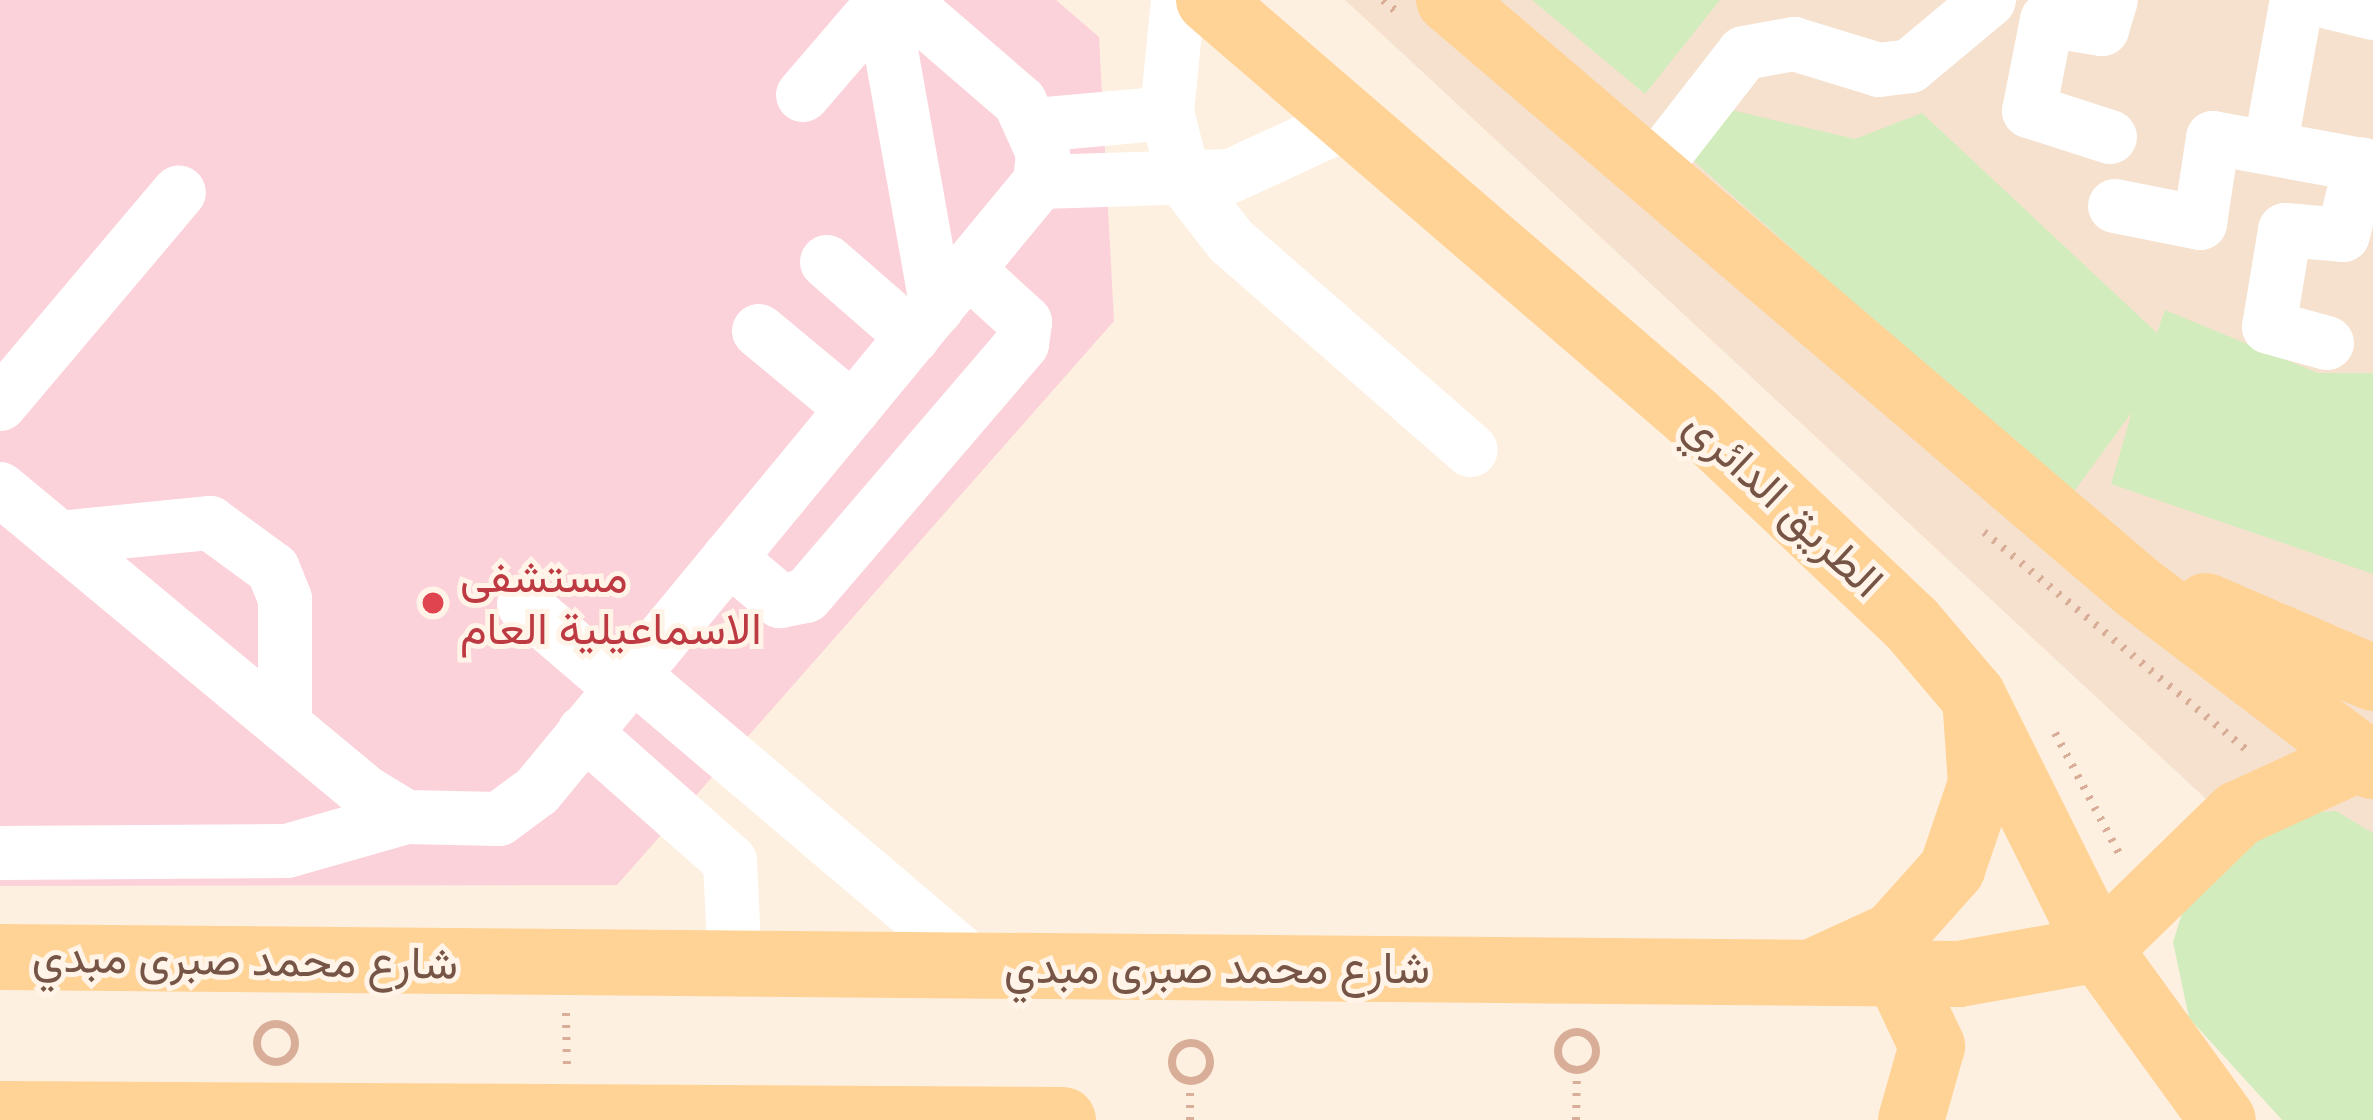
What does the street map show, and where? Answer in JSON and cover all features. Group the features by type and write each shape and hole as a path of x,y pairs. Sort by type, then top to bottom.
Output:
{"main road":[{"name":"الطريق الدائري","path":"1209,0 1835,544 1973,696 2099,949 2223,1120"},
{"path":"1434,15 1649,175 2137,587 2368,761"},
{"path":"2137,587 2373,678"},
{"path":"1812,972 1893,935 1952,869 1981,784 1973,696"},
{"path":"2099,949 2238,814 2368,761"},
{"name":"شارع محمد صبرى مبدي","path":"0,957 1898,974 2014,968 2099,949"},
{"path":"1898,974 1932,1046 1911,1120"},
{"path":"36,1116 1063,1120"}],"street":[{"path":"1178,0 1168,113 1185,182 1231,241 1472,450"},
{"path":"1649,175 1744,53 1794,44 1864,67 1910,65 1989,0"},
{"path":"2110,0 2102,29 2047,20 2029,111 2110,137"},
{"path":"2270,148 2297,0"},
{"path":"2320,0 2373,13"},
{"path":"889,1 1036,125 1168,113"},
{"path":"803,95 889,1"},
{"path":"889,1 939,305"},
{"path":"1040,182 1185,182 1232,176 1351,121"},
{"path":"0,853 287,851 406,817 499,819 584,732 1040,182 1036,125"},
{"path":"2115,206 2200,224 2210,140 2367,165 2343,235 2285,230 2269,327 2327,343"},
{"path":"0,404 179,192"},
{"path":"729,558 780,601 806,596 1022,344 1025,322 939,305 827,262"},
{"path":"759,331 853,409"},
{"path":"0,489 285,726 406,817"},
{"path":"59,538 210,523 273,569 285,599 285,726"},
{"path":"524,605 802,817 977,967"},
{"path":"584,732 730,861"},
{"path":"734,967 730,861 752,833 802,817"}],"path":[{"path":"1383,0 1434,15"},
{"path":"1964,513 2253,755 2240,763"},
{"path":"2040,711 2122,858 2134,857"},
{"path":"565,963 568,1118"},
{"path":"284,1025 295,1047 266,1059 259,1034 284,1025"},
{"path":"1576,1070 1558,1051 1576,1032 1596,1047 1576,1070 1576,1120"},
{"path":"1190,1081 1172,1061 1191,1042 1210,1058 1190,1081 1190,1120"}],"shaded area":[{"name":"مستشفى الاسماعيلية العام","path":"0,0 1056,0 1099,37 1114,321 617,885 0,886"},
{"path":"1345,0 2373,0 2373,954"}],"green space":[{"path":"1532,0 1720,0 1645,94"},
{"path":"1727,109 1855,139 1922,113 2157,333 2165,310 2318,373 2373,373 2373,574 2111,484 2132,412 2070,497 1687,155"},
{"path":"2336,811 2373,833 2373,1120 2282,1120 2189,1018 2173,942 2187,898 2291,814"}],"place":[{"name":"مستشفى الاسماعيلية العام","path":"433,603"}]}
